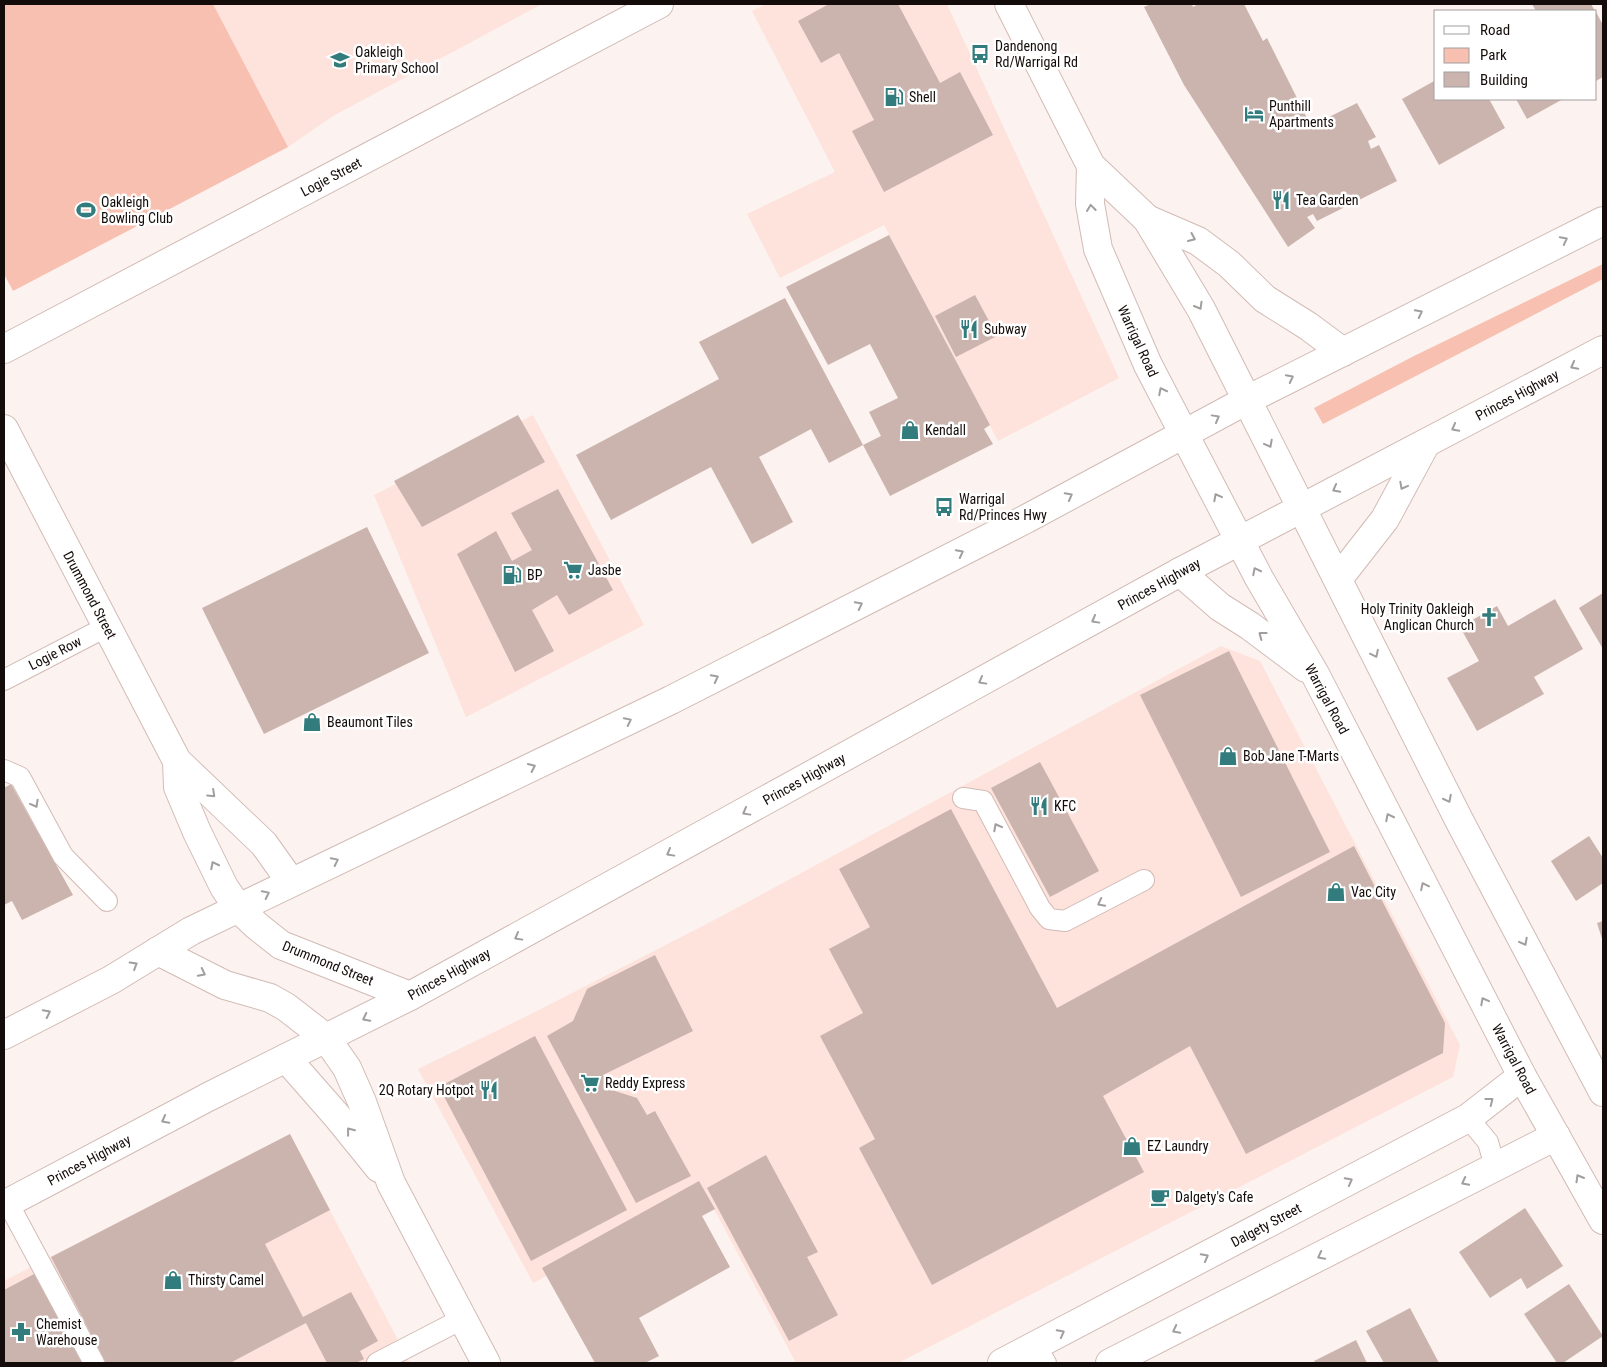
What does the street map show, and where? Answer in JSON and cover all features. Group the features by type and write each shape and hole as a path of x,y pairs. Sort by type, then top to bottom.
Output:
{"main road":[{"name":"Logie Street","path":"4,349 659,4"},
{"name":"Warrigal Road","path":"1009,4 1090,166 1147,219 1201,309 1339,578 1460,822 1603,1092"},
{"name":"Warrigal Road","path":"1090,166 1090,204 1098,249 1148,365 1240,540 1315,674 1522,1076 1603,1220"},
{"path":"1147,219 1198,241 1229,264 1265,299 1308,326 1343,352"},
{"path":"4,1035 111,980 158,951 238,908 671,700 976,545 1247,400 1603,221"},
{"name":"Princes Highway","path":"6,1204 286,1058 410,996 1180,572 1603,350"},
{"name":"Drummond Street","path":"4,429 177,760 264,844 291,882"},
{"path":"1339,578 1385,519 1426,443"},
{"path":"1180,572 1220,607 1250,626 1315,674"},
{"name":"Drummond Street","path":"177,760 178,787 185,805 224,886 238,908 256,926 281,945 410,996"},
{"path":"158,951 225,985 270,998 286,1007 326,1038 347,1068 362,1102 391,1183 486,1363"},
{"path":"286,1058 336,1115 391,1183"},
{"name":"Dalgety Street","path":"1002,1363 1041,1355 1468,1118 1522,1076"},
{"path":"1110,1363 1556,1136"}],"lane":[{"name":"Logie Row","path":"4,680 106,626"},
{"path":"4,770 20,777 63,856 107,902"},
{"path":"963,798 983,801 1040,908 1049,919 1065,921 1144,880"},
{"path":"1468,1118 1488,1142 1495,1167"},
{"path":"6,1204 94,1363"},
{"path":"377,1363 462,1319"}],"shaded area":[{"name":"Oakleigh Primary School","path":"213,4 542,4 333,116 288,147"},
{"name":"Shell","path":"766,4 947,4 1119,378 998,441 884,225 780,278 747,214 835,172 752,11"},
{"name":"BP","path":"533,415 644,625 466,717 374,495"},
{"path":"1221,646 1260,661 1460,1045 1453,1077 898,1363 796,1363 705,1192 533,1283 418,1069 533,1013 722,916"},
{"path":"290,1134 410,1363 4,1363 4,1281"}],"green space":[{"name":"Oakleigh Bowling Club","path":"4,4 213,4 288,147 13,291 4,274"},
{"path":"1603,264 1603,279 1323,424 1314,408 1414,356"}],"building":[{"path":"829,4 898,4 940,83 960,72 993,135 884,192 852,131 874,120 839,53 821,63 798,21"},
{"name":"Punthill Apartments","path":"1151,4 1192,4 1193,7 1198,4 1244,4 1263,41 1267,38 1311,126 1357,103 1376,137 1368,141 1371,149 1379,145 1397,181 1317,221 1313,214 1307,217 1315,228 1288,247 1184,85 1144,7"},
{"path":"1532,4 1591,4 1594,10 1535,10"},
{"path":"1597,14 1603,25 1603,77 1597,80"},
{"path":"1434,81 1434,100 1490,100 1505,128 1439,165 1402,99"},
{"path":"1517,100 1561,100 1527,119"},
{"path":"889,235 990,425 984,429 993,444 890,496 863,445 881,436 869,412 898,398 870,344 828,365 786,287"},
{"path":"975,295 997,336 956,357 935,316"},
{"path":"785,298 863,445 829,463 811,429 759,457 793,522 752,544 711,467 611,520 576,455 719,379 699,342"},
{"path":"518,415 545,462 422,527 394,481"},
{"path":"558,489 613,590 569,615 557,595 532,610 554,651 515,672 457,554 496,531 512,561 532,550 511,513"},
{"path":"367,527 429,653 264,734 202,608"},
{"path":"1603,593 1603,649 1579,608"},
{"path":"1555,599 1583,649 1534,677 1544,694 1477,731 1447,678 1479,661 1460,627 1497,606 1508,626"},
{"path":"1229,651 1330,852 1241,897 1140,695"},
{"path":"1040,762 1099,871 1050,897 991,788"},
{"path":"11,784 73,895 22,920 12,901 4,905 4,788"},
{"path":"951,809 1057,1008 1354,846 1445,1023 1443,1053 1246,1154 1190,1046 1103,1096 1144,1172 932,1285 859,1148 875,1139 820,1036 863,1013 829,949 870,927 839,869"},
{"path":"1589,836 1603,858 1603,883 1576,901 1551,861"},
{"path":"1603,921 1603,942 1597,923"},
{"path":"655,955 693,1031 603,1075 612,1090 637,1098 647,1115 655,1111 691,1176 636,1203 547,1036 573,1021 587,989"},
{"path":"535,1036 627,1210 531,1261 439,1087"},
{"path":"290,1134 330,1210 265,1244 303,1317 351,1292 378,1341 360,1351 364,1359 356,1363 327,1363 306,1323 230,1363 106,1363 51,1257"},
{"path":"766,1155 818,1252 807,1257 838,1315 789,1341 707,1188"},
{"path":"699,1181 715,1209 702,1216 730,1267 639,1318 659,1356 645,1363 595,1363 542,1268"},
{"path":"1525,1208 1563,1266 1527,1289 1521,1278 1490,1298 1459,1252"},
{"path":"36,1273 83,1363 4,1363 4,1290"},
{"path":"1569,1284 1603,1336 1563,1363 1557,1363 1524,1314"},
{"path":"1410,1308 1439,1363 1384,1363 1366,1331"},
{"path":"1356,1340 1367,1363 1315,1363 1314,1361"}],"place":[{"name":"Dandenong Rd/Warrigal Rd","path":"980,54"},
{"name":"Oakleigh Primary School","path":"340,60"},
{"name":"Shell","path":"894,97"},
{"name":"Punthill Apartments","path":"1254,114"},
{"name":"Tea Garden","path":"1281,200"},
{"name":"Oakleigh Bowling Club","path":"86,210"},
{"name":"Subway","path":"969,329"},
{"name":"Kendall","path":"910,430"},
{"name":"Warrigal Rd/Princes Hwy","path":"944,507"},
{"name":"Jasbe","path":"573,570"},
{"name":"BP","path":"512,575"},
{"name":"Holy Trinity Oakleigh Anglican Church","path":"1489,617"},
{"name":"Beaumont Tiles","path":"312,722"},
{"name":"Bob Jane T-Marts","path":"1228,756"},
{"name":"KFC","path":"1039,806"},
{"name":"Vac City","path":"1336,892"},
{"name":"Reddy Express","path":"590,1083"},
{"name":"2Q Rotary Hotpot","path":"489,1090"},
{"name":"EZ Laundry","path":"1132,1146"},
{"name":"Dalgety's Cafe","path":"1160,1197"},
{"name":"Thirsty Camel","path":"173,1280"},
{"name":"Chemist Warehouse","path":"21,1332"}]}
